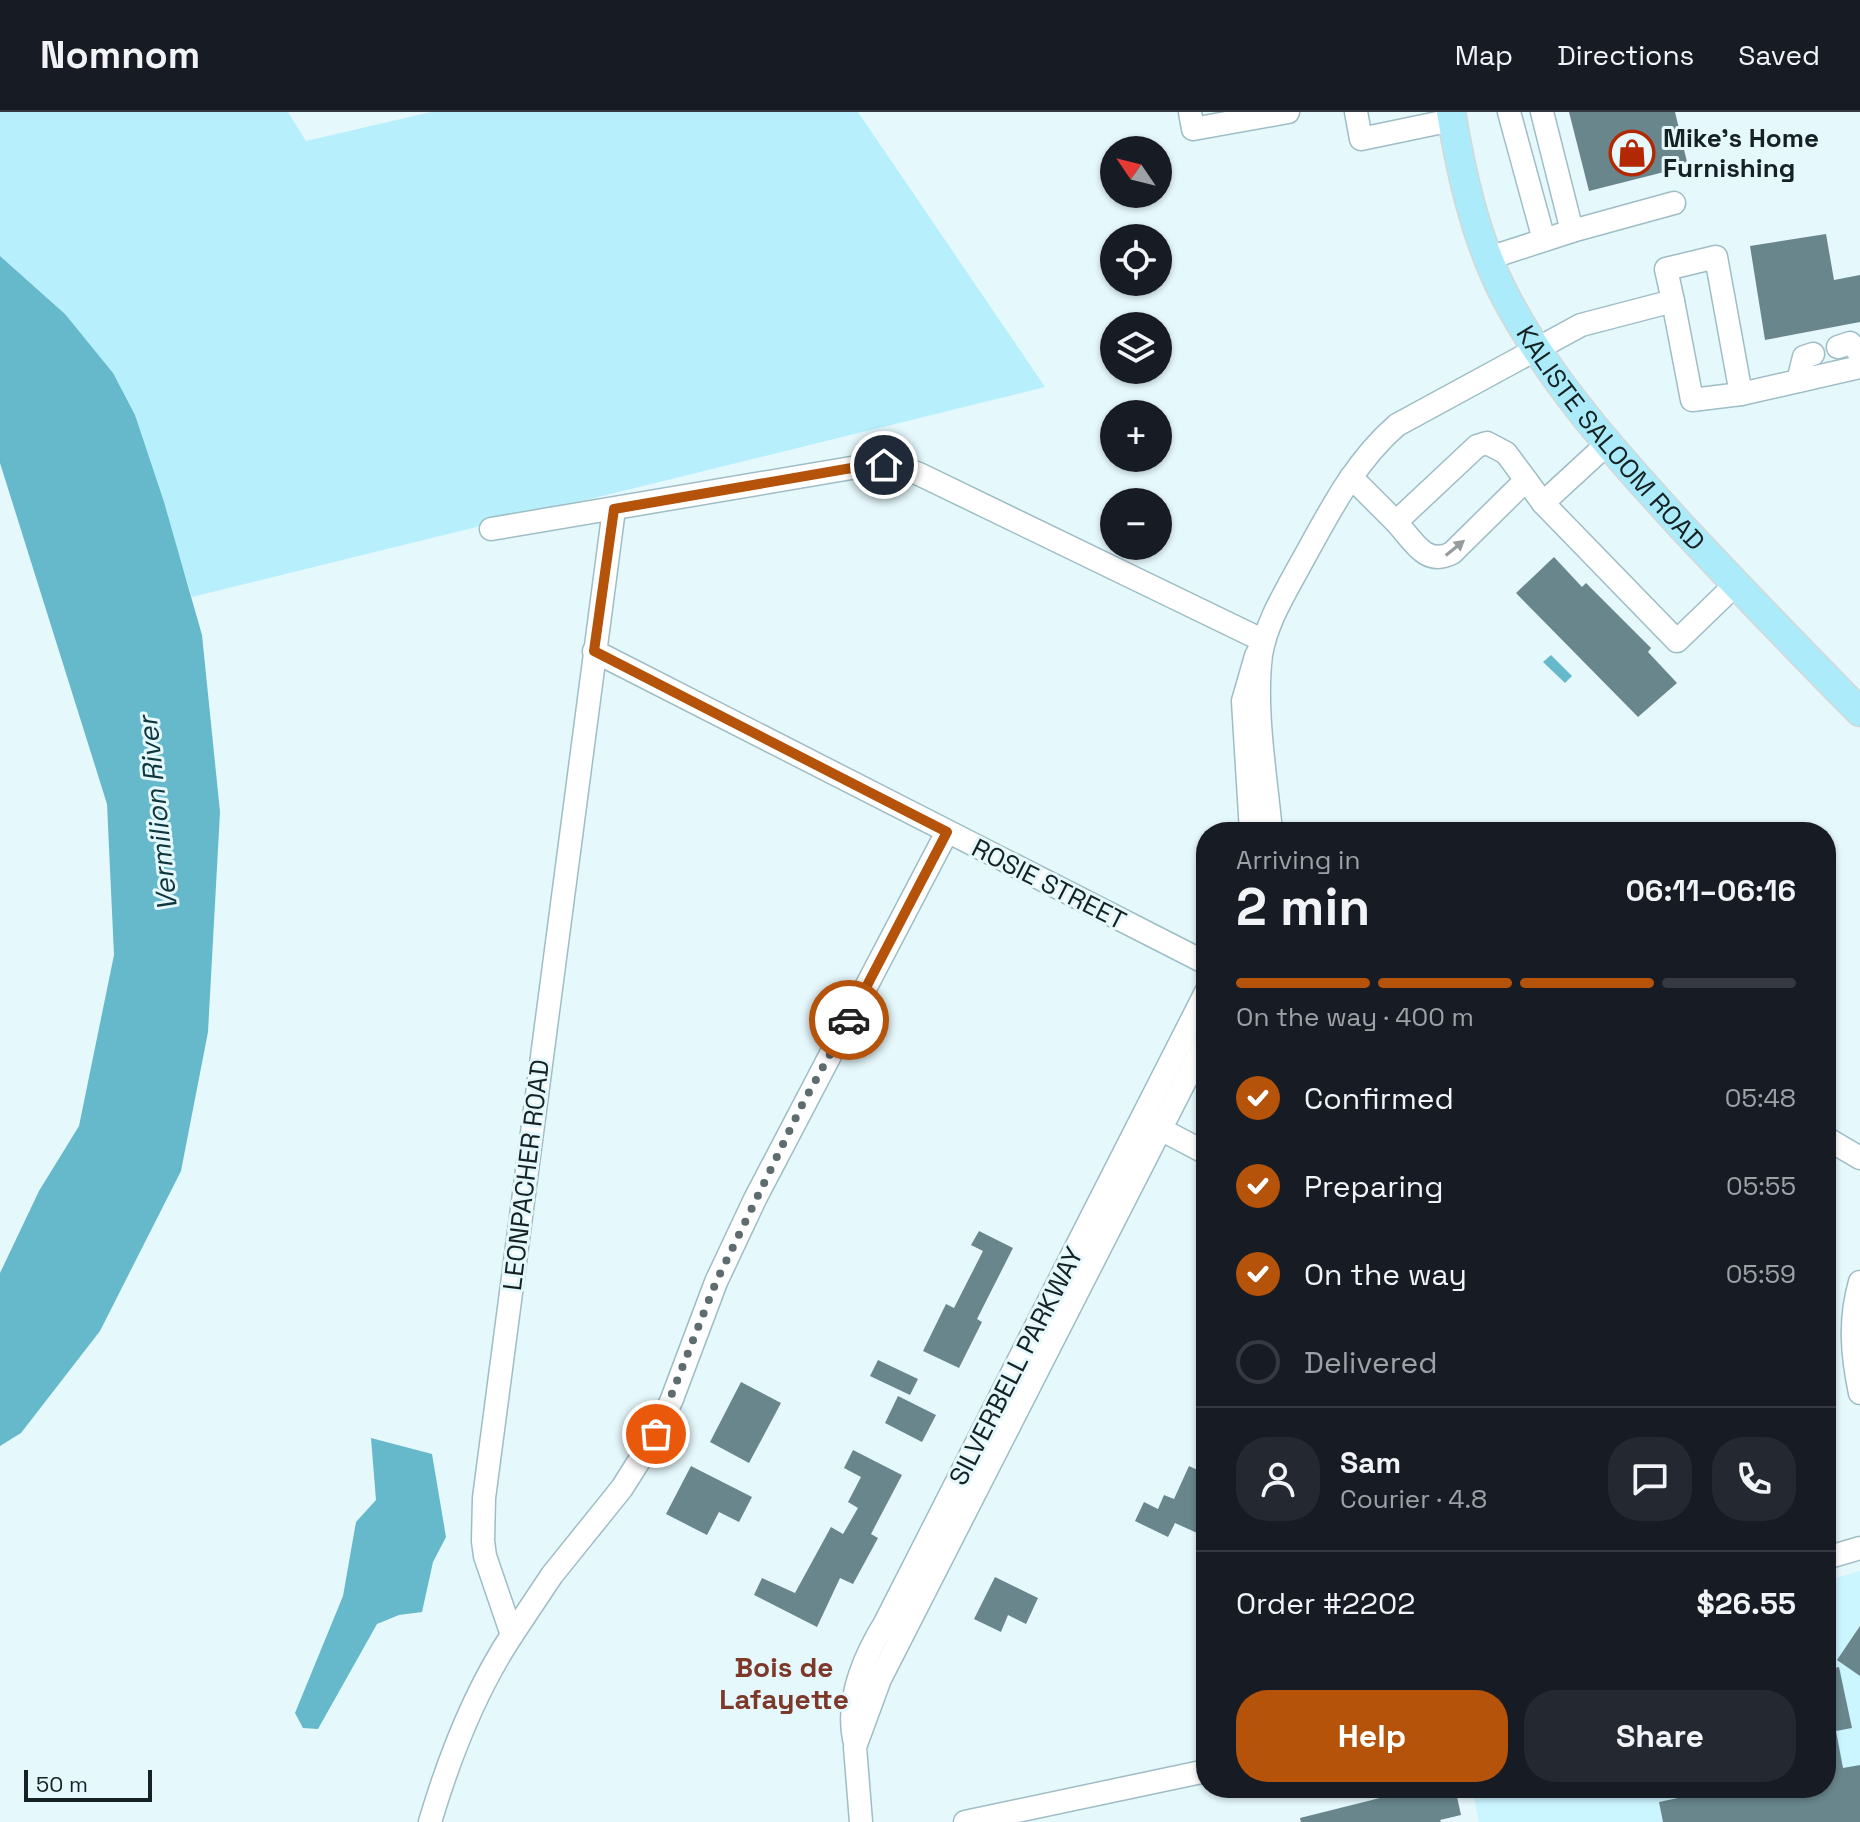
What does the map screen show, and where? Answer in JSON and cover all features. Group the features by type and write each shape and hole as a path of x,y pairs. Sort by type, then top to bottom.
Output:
{"main road":[{"name":"KALISTE SALOOM ROAD","path":"1451,116 1472,209 1489,258 1502,290 1536,347 1607,444 1860,712"}],"street":[{"path":"1190,112 1193,129 1288,112"},
{"path":"1356,112 1361,139 1451,116"},
{"path":"1509,112 1544,240"},
{"path":"1542,112 1572,231"},
{"path":"1489,258 1674,203"},
{"path":"1741,394 1716,257 1666,269 1692,400 1741,394 1860,367"},
{"path":"1250,822 1243,701 1256,656 1284,595 1351,477 1376,443 1397,425 1581,325 1673,301"},
{"path":"1798,381 1804,357 1813,354"},
{"path":"1396,522 1477,446 1487,443 1506,453 1543,503 1677,641 1736,584"},
{"path":"1543,503 1607,444"},
{"path":"491,529 869,465 899,467 1264,641"},
{"path":"1351,477 1427,555 1441,558 1452,553 1526,480"},
{"name":"LEONPACHER ROAD","path":"512,1635 485,1556 484,1498 614,509"},
{"path":"1264,641 1260,698 1270,822"},
{"name":"ROSIE STREET","path":"594,651 1196,958"},
{"path":"430,1822 462,1733 496,1662 552,1575 622,1488 656,1434 716,1282 755,1199 947,832"},
{"name":"SILVERBELL PARKWAY","path":"861,1822 855,1747 880,1679 1151,1124 1196,1016"},
{"name":"SILVERBELL PARKWAY","path":"1151,1124 1196,1055"},
{"path":"1151,1124 1196,1148"},
{"path":"1836,1144 1860,1158"},
{"path":"1860,1282 1855,1301 1852,1345 1860,1393"},
{"path":"1836,1555 1860,1548"},
{"path":"965,1822 1196,1773"}],"shaded area":[{"path":"0,112 288,112 306,141 431,112 858,112 1045,387 192,597 135,415 65,314 0,256"},
{"path":"1860,1571 1860,1822 1479,1822 1474,1798 1836,1798 1836,1578"}],"water":[{"name":"Vermilion River","path":"0,256 65,314 113,373 135,415 202,635 220,812 208,1032 181,1171 100,1331 21,1433 0,1446 0,1273 39,1191 79,1126 114,955 107,804 0,463"},
{"path":"1551,655 1572,676 1565,683 1543,662"},
{"path":"371,1438 432,1454 446,1537 433,1562 422,1612 399,1615 377,1624 318,1729 303,1728 295,1713 343,1596 356,1522 376,1500"}],"building":[{"name":"Mike's Home Furnishing","path":"1569,112 1675,112 1688,166 1589,191"},
{"path":"1826,234 1834,280 1860,275 1860,322 1765,340 1750,246"},
{"path":"1554,557 1582,587 1586,583 1651,648 1648,652 1677,683 1638,717 1516,593"},
{"path":"979,1231 1013,1248 977,1319 982,1322 959,1368 923,1351 946,1304 954,1308 983,1251 971,1245"},
{"path":"878,1360 918,1379 910,1395 870,1376"},
{"path":"741,1382 781,1403 749,1463 710,1442"},
{"path":"898,1396 936,1415 922,1442 885,1423"},
{"path":"853,1450 902,1475 871,1534 878,1538 853,1584 840,1578 817,1627 754,1595 762,1578 795,1593 831,1527 843,1534 858,1508 848,1502 861,1477 844,1468"},
{"path":"691,1466 752,1497 739,1522 719,1512 707,1535 666,1514"},
{"path":"1189,1466 1196,1469 1196,1532 1175,1523 1168,1537 1135,1521 1144,1502 1158,1509 1164,1495 1174,1499"},
{"path":"995,1577 1038,1598 1026,1624 1008,1615 1001,1632 974,1619"},
{"path":"1860,1626 1860,1676 1837,1660"},
{"path":"1839,1667 1852,1728 1836,1731 1836,1668"},
{"path":"1836,1731 1843,1768 1860,1765 1860,1822 1663,1822 1659,1802 1678,1798 1836,1798"},
{"path":"1380,1798 1457,1798 1461,1815 1441,1822 1301,1822 1300,1818"}],"way so far":[{"path":"656,1434 716,1282 802,1105 849,1020"}],"place":[{"name":"Mike's Home Furnishing","path":"1632,153"}],"district":[{"name":"Bois de Lafayette","path":"784,1683"}],"route":[{"path":"849,1020 947,832 594,651 614,509 869,465 884,465"}]}
